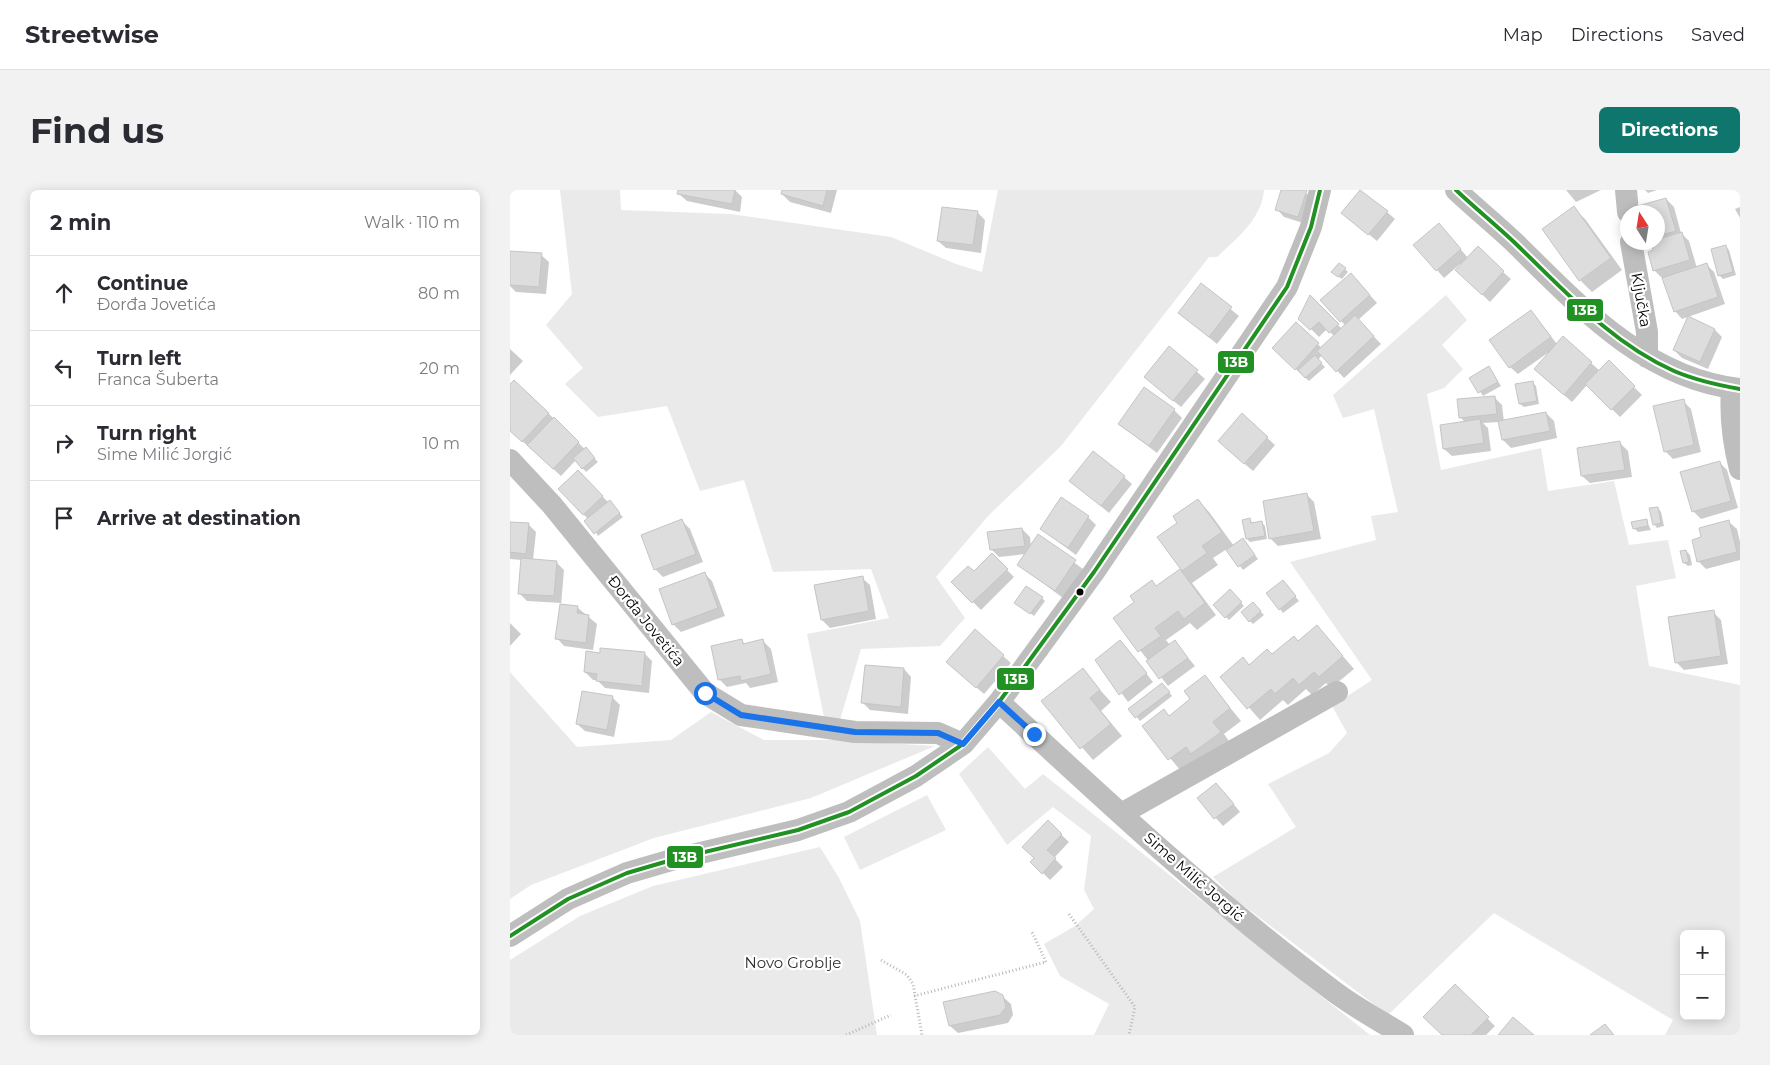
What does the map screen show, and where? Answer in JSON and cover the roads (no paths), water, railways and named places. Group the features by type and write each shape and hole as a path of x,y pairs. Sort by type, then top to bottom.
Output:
{"street":[{"path":"510,936 568,899 627,873 675,859 798,830 849,812 916,776 963,744 999,702 1099,563 1287,286 1311,227 1320,190"},
{"path":"1456,190 1601,324 1647,357 1681,375 1714,386 1736,389 1731,410 1733,441 1740,469"},
{"path":"1626,190 1627,205"},
{"name":"Ključka","path":"1632,250 1647,332 1647,357"},
{"name":"Đorđa Jovetića","path":"510,460 552,505 705,693 722,705 741,715 855,732 938,733 963,744"},
{"path":"1121,814 1337,692"},
{"name":"Sime Milić Jorgić","path":"999,702 1069,769 1208,892 1333,991 1402,1035"}],"park label":[{"name":"Novo Groblje","path":"793,963"}]}
